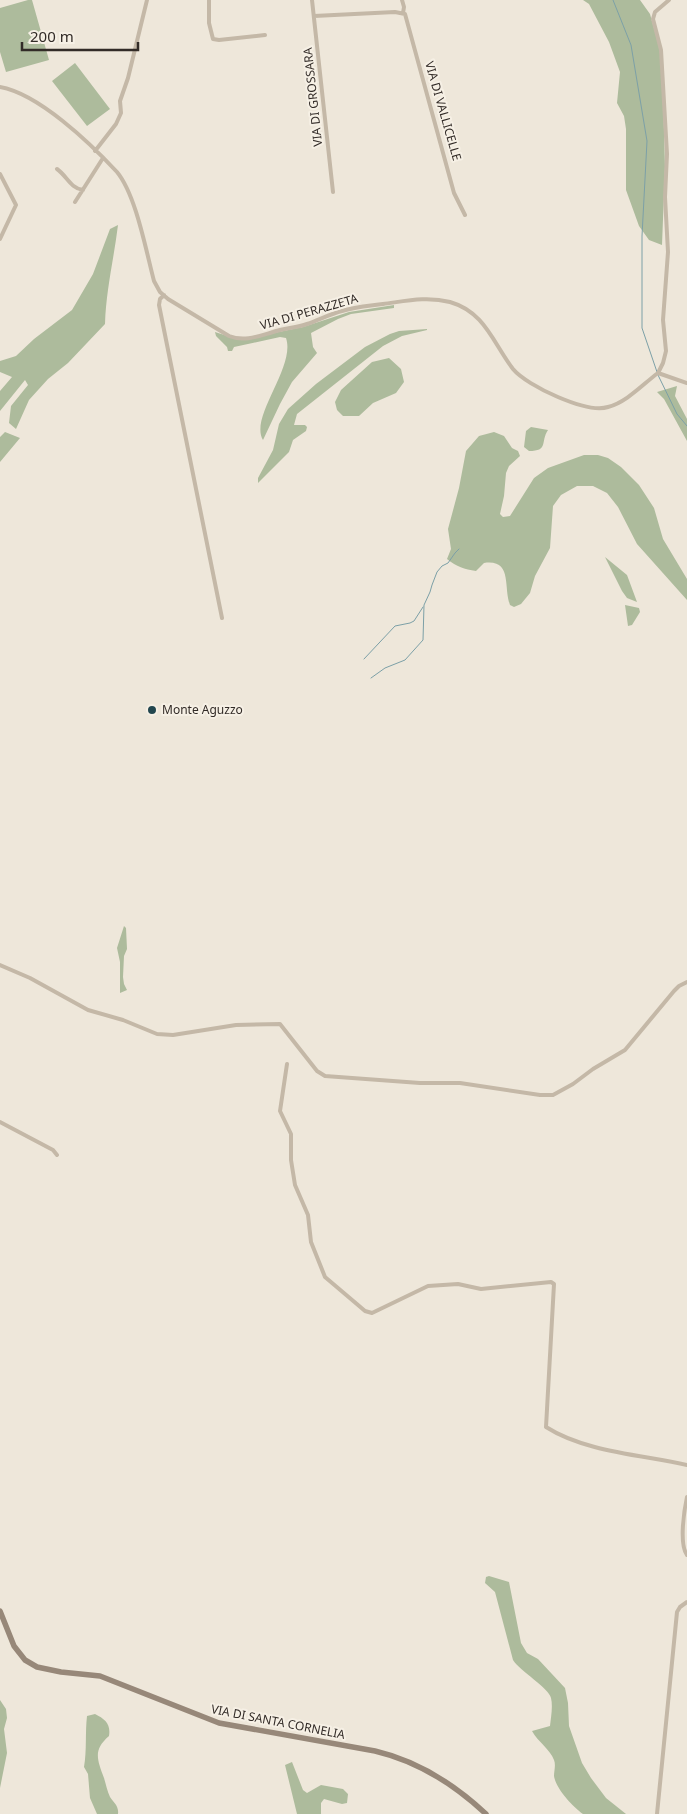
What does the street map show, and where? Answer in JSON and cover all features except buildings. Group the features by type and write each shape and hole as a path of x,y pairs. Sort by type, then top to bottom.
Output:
{"street":[{"path":"95,151 116,124 121,113 120,101 128,78 147,0"},
{"path":"209,0 209,23 213,39 265,36"},
{"name":"VIA DI GROSSARA","path":"312,0 333,192"},
{"name":"VIA DI VALLICELLE","path":"402,0 404,6 403,13 406,17 454,192 465,215"},
{"path":"669,0 656,10 653,17 661,52 667,154 668,252 663,320 667,349 664,361 658,372 687,383"},
{"path":"314,16 403,13"},
{"path":"0,87 16,92 53,114 103,158 126,184 134,206 154,281 164,295 160,299 159,305 222,618"},
{"path":"75,202 103,158"},
{"path":"57,170 66,176 74,187 83,190"},
{"path":"0,174 16,205 0,239"},
{"name":"VIA DI PERAZZETA","path":"164,295 171,301 235,338 258,337 303,325 333,313 355,308 419,299 449,302 466,309 480,320 511,366 525,380 553,395 596,408 614,405 658,372"},
{"path":"0,965 43,985 88,1010 119,1018 158,1034 173,1034 236,1025 280,1024 316,1070 325,1076 460,1083 545,1096 559,1093 593,1069 625,1050 674,991 687,982"},
{"path":"287,1064 280,1111 292,1138 291,1160 296,1188 308,1215 310,1239 325,1277 358,1305 371,1313 428,1286 458,1284 481,1289 551,1282 554,1284 547,1428 585,1444 687,1465"},
{"path":"0,1122 53,1150 57,1156"},
{"path":"687,1497 683,1543 687,1555"},
{"path":"657,1814 677,1612 687,1602"},
{"name":"VIA DI SANTA CORNELIA","path":"0,1611 14,1646 25,1660 33,1665 55,1671 100,1676 219,1723 391,1755 426,1770 448,1783 486,1814"}],"green space":[{"path":"32,0 49,60 6,72 0,52 0,8"},
{"path":"583,0 640,0 650,14 662,57 665,167 662,245 649,240 639,226 626,190 626,129 624,116 617,103 620,72 609,42 589,4"},
{"path":"75,63 110,109 87,126 52,81"},
{"path":"118,225 108,286 105,324 29,400 16,429 9,423 11,406 28,385 25,380 0,411 0,391 12,377 0,372 0,361 16,356 34,339 72,310 93,274 110,229"},
{"path":"394,305 394,308 351,314 311,333 313,347 317,353 292,382 263,440 260,430 262,418 285,363 286,338 280,337 234,347 232,351 228,351 215,332 240,340 303,327 349,312"},
{"path":"427,329 402,336 383,346 297,414 294,425 305,425 307,427 306,431 293,440 289,452 258,483 258,478 273,450 279,424 288,409 316,384 365,347 399,331"},
{"path":"389,358 401,369 404,382 396,393 373,403 359,416 343,416 337,410 335,402 341,390 372,362"},
{"path":"677,386 675,396 687,419 687,441 664,399 657,392"},
{"path":"531,427 548,430 542,448 535,451 529,451 524,447 526,431"},
{"path":"5,432 20,438 0,462 0,437"},
{"path":"494,432 504,436 512,448 518,451 520,456 509,466 506,473 500,514 503,517 510,516 534,478 548,468 584,455 598,455 608,458 621,467 639,485 654,508 663,539 687,579 687,600 637,544 618,507 607,493 593,486 577,486 561,495 553,506 550,548 535,576 530,593 521,604 514,607 510,605 505,576 499,565 484,563 476,571 461,567 447,559 451,549 448,529 466,451 479,436"},
{"path":"605,557 627,575 637,602 627,598 622,591"},
{"path":"625,605 639,608 640,612 632,625 628,626"},
{"path":"124,926 126,928 127,949 124,956 123,977 127,990 120,993 120,962 117,948"},
{"path":"489,1576 509,1582 521,1643 527,1653 538,1659 565,1688 569,1726 582,1763 606,1798 626,1814 583,1814 561,1792 555,1781 554,1760 532,1731 550,1726 551,1698 545,1689 513,1660 495,1592 485,1583 486,1577"},
{"path":"0,1700 6,1709 7,1718 4,1729 7,1753 0,1788"},
{"path":"95,1714 104,1720 109,1728 109,1736 100,1746 98,1760 108,1792 117,1807 118,1814 97,1814 90,1798 88,1774 84,1767 86,1722 87,1716"},
{"path":"292,1762 303,1790 307,1793 321,1785 343,1789 348,1794 347,1803 342,1804 324,1799 321,1803 321,1814 297,1814 285,1765"}],"waterway":[{"path":"613,0 631,45 647,141 642,236 642,328 657,372"},
{"path":"658,375 677,414 687,426"},
{"path":"371,678 385,668 405,660 423,640 424,605 437,572 448,563 459,549"},
{"path":"364,659 395,626 414,621 423,607"}],"place":[{"name":"Monte Aguzzo","path":"152,710"}]}
